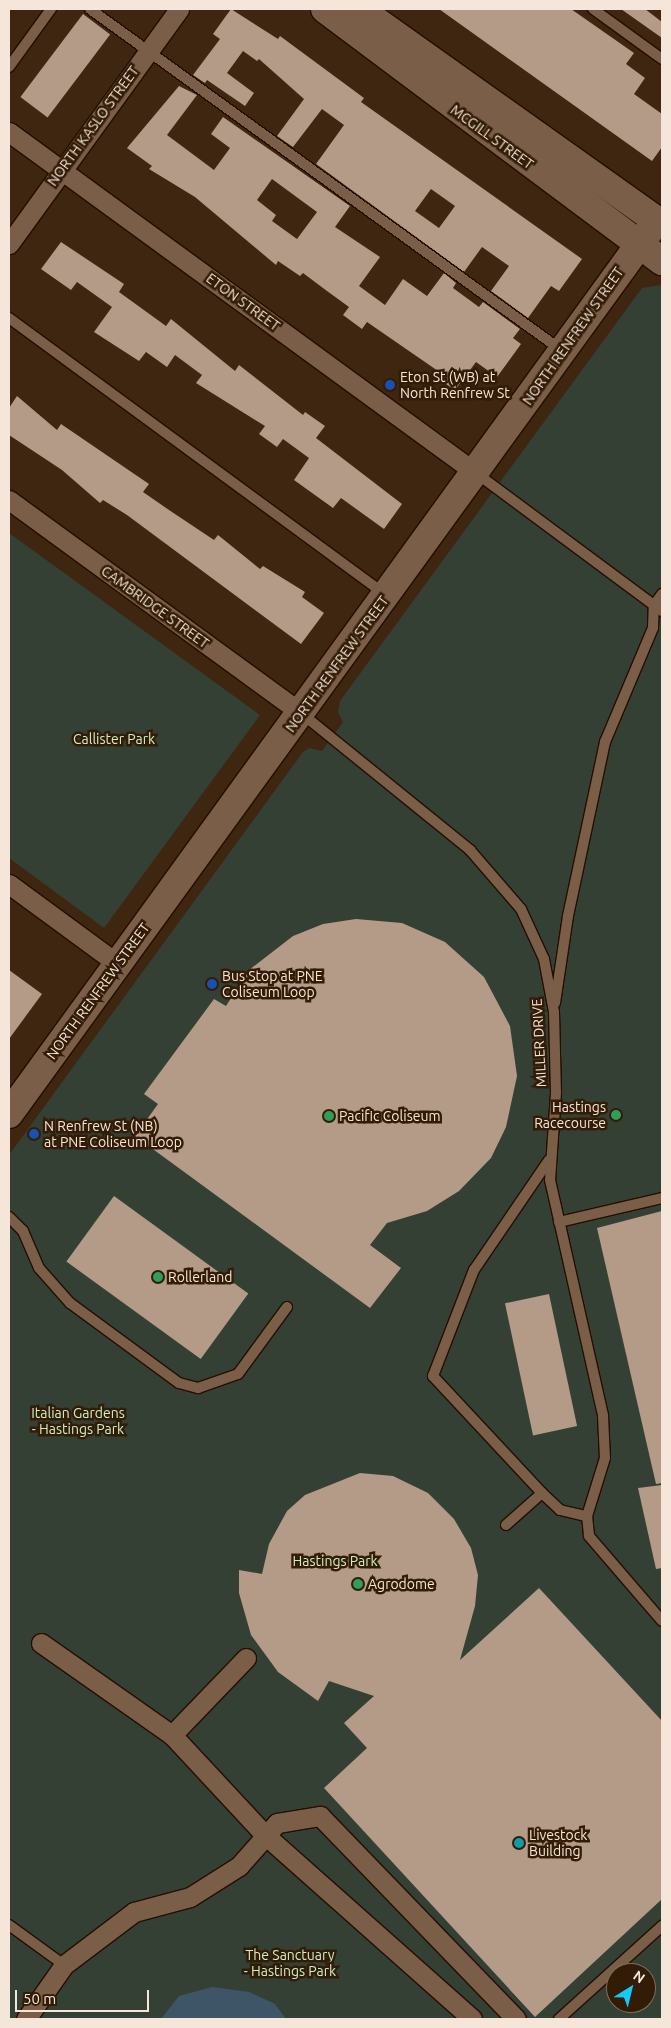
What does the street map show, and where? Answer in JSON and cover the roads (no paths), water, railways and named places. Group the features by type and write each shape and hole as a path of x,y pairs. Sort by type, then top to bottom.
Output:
{"street":[{"name":"NORTH KASLO STREET","path":"9,244 179,9"},
{"name":"MCGILL STREET","path":"325,9 662,261"},
{"name":"MCGILL STREET","path":"359,9 660,219"},
{"name":"ETON STREET","path":"9,132 476,473"},
{"name":"NORTH RENFREW STREET","path":"9,1114 387,596 639,244 660,219"},
{"name":"CAMBRIDGE STREET","path":"9,500 300,713"},
{"path":"9,884 118,964"},
{"path":"41,1644 172,1735 265,1836 472,2019"},
{"path":"172,1735 246,1658"},
{"path":"26,2019 64,1965 134,1912 190,1897 239,1866 277,1823 320,1816 516,2019"}],"lane":[{"path":"9,66 51,9"},
{"path":"90,9 562,351"},
{"path":"593,9 662,58"},
{"path":"9,318 387,596"},
{"path":"476,473 658,608"},
{"path":"554,1012 568,916 606,742 653,628 662,594"},
{"name":"MILLER DRIVE","path":"300,713 470,850 521,909 544,959 554,1012 556,1094 549,1160 559,1222 602,1416 606,1458 587,1516 589,1536 602,1556 662,1621"},
{"path":"549,1160 474,1270 432,1376 560,1510 587,1516"},
{"path":"559,1222 662,1198"},
{"path":"9,1217 23,1231 39,1268 70,1303 179,1383 198,1388 238,1374 287,1307"},
{"path":"506,1526 542,1493"},
{"path":"9,1925 64,1965"},
{"path":"559,2019 662,1926"}],"water":[{"path":"212,1987 249,1992 275,2004 286,2019 161,2019 179,1996"}],"place":[{"name":"Eton St (WB) at North Renfrew St","path":"390,385"},
{"name":"Bus Stop at PNE Coliseum Loop","path":"212,984"},
{"name":"Hastings Racecourse","path":"616,1115"},
{"name":"Pacific Coliseum","path":"329,1116"},
{"name":"N Renfrew St (NB) at PNE Coliseum Loop","path":"34,1134"},
{"name":"Rollerland","path":"158,1277"},
{"name":"Agrodome","path":"358,1584"},
{"name":"Livestock Building","path":"519,1843"}],"park label":[{"name":"Callister Park","path":"114,739"},
{"name":"Italian Gardens - Hastings Park","path":"78,1422"},
{"name":"Hastings Park","path":"335,1561"},
{"name":"The Sanctuary - Hastings Park","path":"290,1964"}]}
